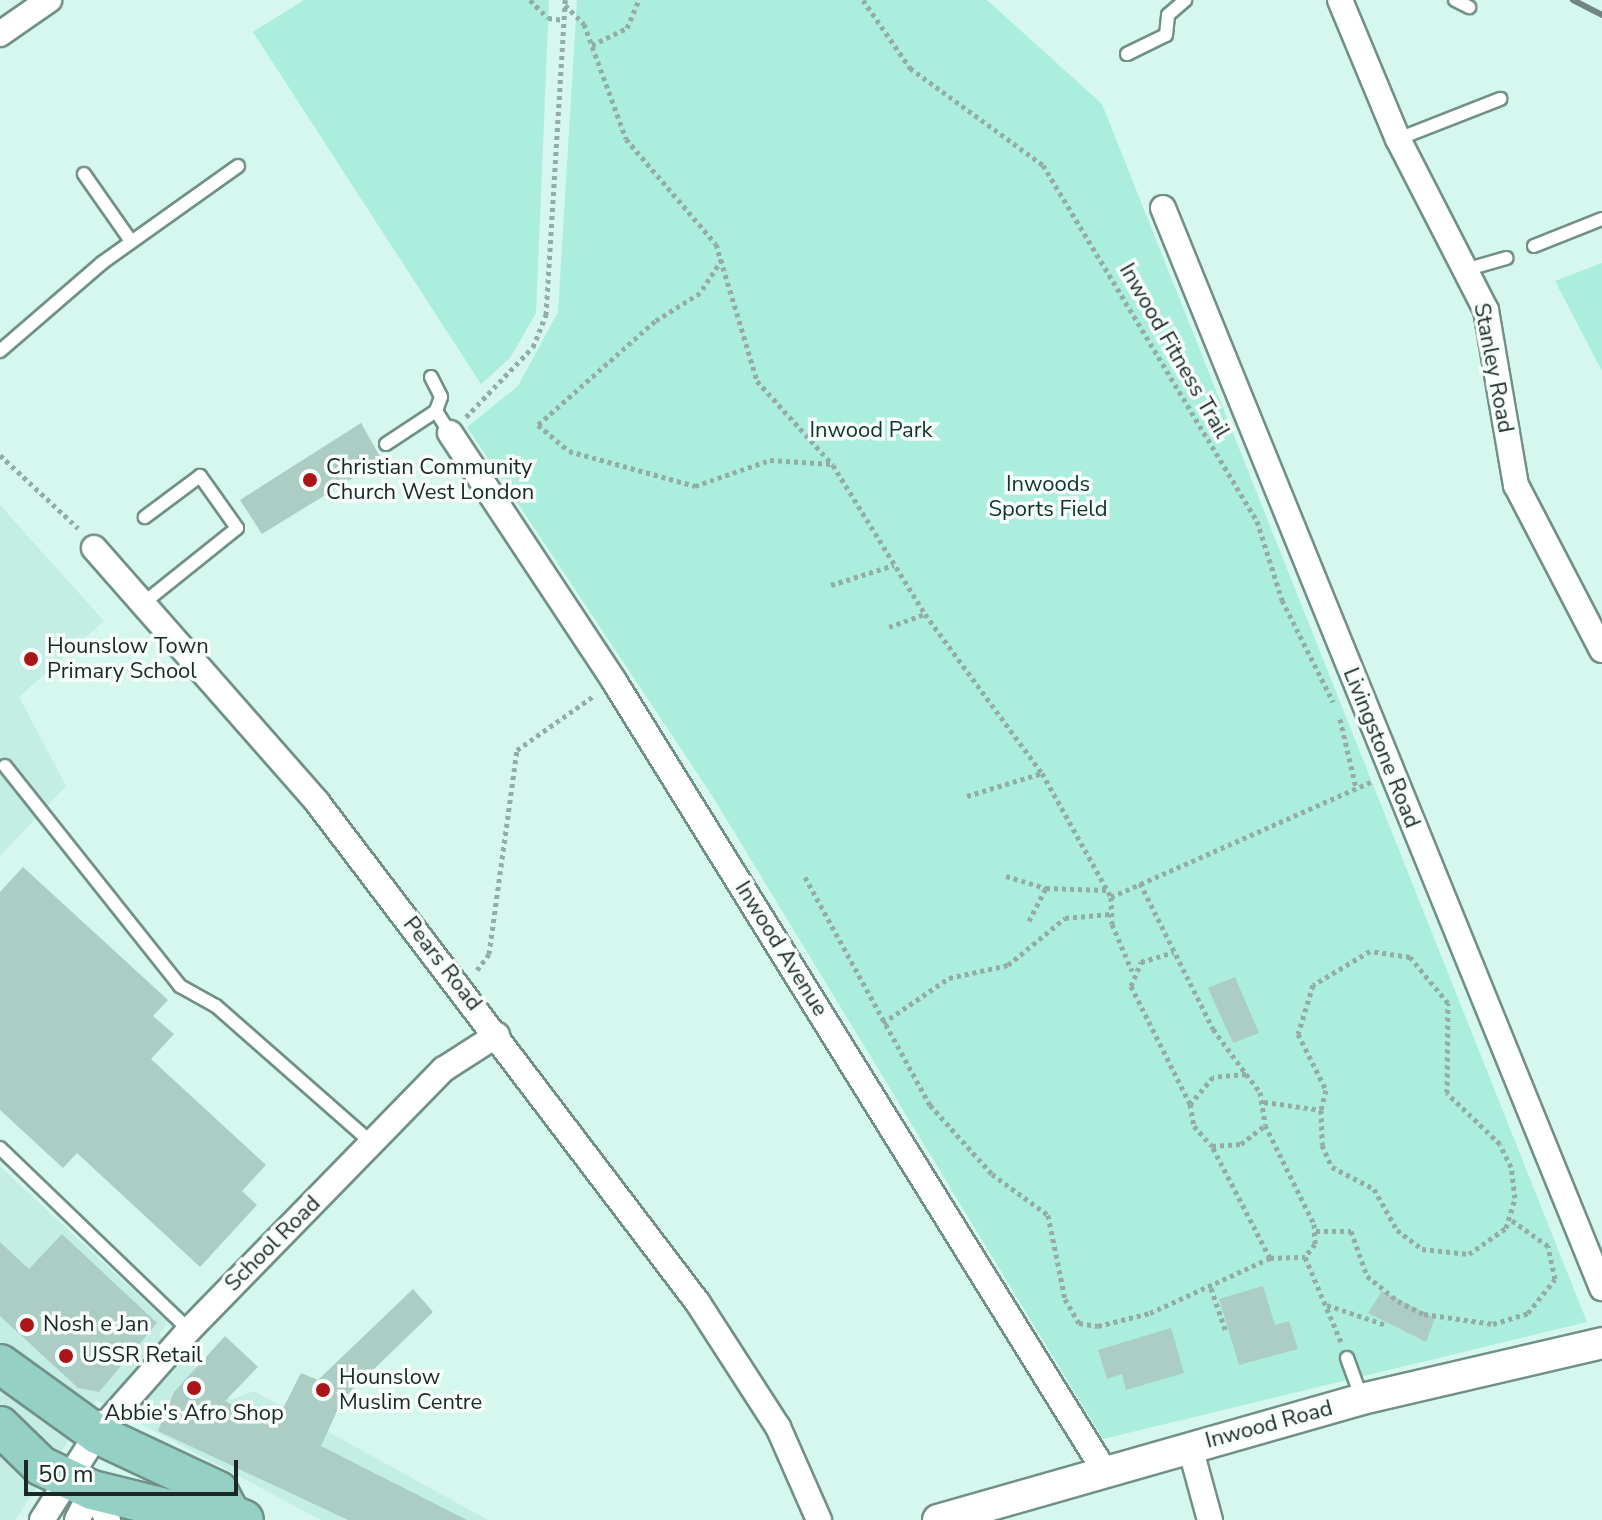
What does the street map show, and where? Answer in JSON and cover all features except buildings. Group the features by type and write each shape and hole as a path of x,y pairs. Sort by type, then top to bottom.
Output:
{"main road":[{"path":"0,1364 97,1434 218,1491 237,1517"},
{"path":"0,1376 60,1448 86,1501"},
{"path":"0,1426 41,1466 86,1501 209,1519 237,1517"}],"street":[{"path":"2,29 49,0"},
{"name":"Stanley Road","path":"1340,0 1398,139 1468,269 1486,310 1516,485 1602,650"},
{"name":"Livingstone Road","path":"1163,208 1602,1288"},
{"name":"Inwood Avenue","path":"450,433 614,681 1104,1470"},
{"name":"Pears Road","path":"94,548 317,802 698,1303 778,1427 819,1520"},
{"name":"School Road","path":"42,1520 86,1501 97,1434 189,1330 444,1069 497,1035"},
{"name":"Inwood Road","path":"938,1520 1104,1470 1362,1399 1602,1343"},
{"path":"1190,1447 1210,1520"}],"lane":[{"path":"1127,54 1166,35 1168,15 1185,0"},
{"path":"1455,0 1469,7"},
{"path":"1398,139 1500,99"},
{"path":"0,351 131,241 238,166"},
{"path":"84,174 131,241"},
{"path":"1534,246 1602,219"},
{"path":"1468,269 1506,258"},
{"path":"386,444 436,411 441,397 431,377"},
{"path":"436,411 450,433"},
{"path":"141,605 237,528 200,476 145,517"},
{"path":"5,766 180,986 216,1006 373,1144"},
{"path":"0,1148 189,1330"},
{"path":"1347,1358 1362,1399"}],"path":[{"path":"530,0 548,18 564,20"},
{"path":"591,45 627,28 639,0"},
{"name":"Inwood Fitness Trail","path":"863,0 910,68 1043,165 1109,270 1257,521 1282,600 1340,720 1356,788"},
{"path":"450,433 516,369 546,315 565,2"},
{"path":"565,2 577,10 626,139 722,257 757,381 833,465 925,614 1042,773 1109,894 1110,914 1132,971 1135,1005 1190,1104 1194,1126 1212,1146 1270,1258"},
{"path":"722,257 700,293 655,321 538,425 569,451 695,486 770,460 833,465"},
{"path":"0,455 94,548"},
{"path":"831,585 894,565"},
{"path":"889,627 925,614"},
{"path":"463,991 489,954 517,750 614,681"},
{"path":"967,796 1042,773"},
{"path":"1006,876 1046,888 1109,894 1391,773"},
{"path":"805,877 883,1023 958,1142 1048,1215 1065,1299 1079,1323 1098,1326 1150,1313 1211,1288 1270,1258 1305,1257"},
{"path":"1140,883 1213,1029 1264,1102 1265,1125 1316,1231 1305,1257 1347,1358"},
{"path":"1029,921 1046,888"},
{"path":"883,1023 949,978 1008,965 1065,918 1110,914"},
{"path":"1370,951 1410,957 1448,1003 1447,1093 1506,1155 1514,1187 1510,1219 1469,1254 1443,1256 1410,1242 1374,1189 1332,1167 1322,1145 1321,1110 1326,1090 1298,1034 1313,985 1370,951"},
{"path":"1132,971 1173,952"},
{"path":"1190,1104 1213,1077 1246,1074"},
{"path":"1264,1102 1321,1110"},
{"path":"1212,1146 1241,1144 1265,1125"},
{"path":"1316,1231 1351,1231 1367,1276 1398,1301 1424,1314 1493,1324 1528,1313 1555,1279 1548,1246 1510,1219"},
{"path":"1211,1288 1226,1332"},
{"path":"1326,1305 1386,1325"}],"shaded area":[{"name":"Hounslow Town Primary School","path":"0,505 104,621 19,697 66,786 0,856"},
{"path":"0,1166 168,1323 159,1334 231,1400 254,1391 488,1520 321,1520 96,1400 15,1520 0,1520"}],"green space":[{"path":"304,0 549,0 536,313 510,358 481,384 253,32"},
{"name":"Inwood Park","path":"577,0 987,0 1102,104 1587,1322 1103,1439 711,794 467,427 518,386 558,312"},
{"path":"1602,263 1602,371 1555,281"}],"railway":[{"path":"1573,0 1602,15"}],"place":[{"name":"Christian Community Church West London","path":"310,480"},
{"name":"Hounslow Town Primary School","path":"31,659"},
{"name":"Nosh e Jan","path":"27,1325"},
{"name":"USSR Retail","path":"66,1356"},
{"name":"Abbie's Afro Shop","path":"194,1388"},
{"name":"Hounslow Muslim Centre","path":"323,1390"}],"park label":[{"name":"Inwoods Sports Field","path":"1048,496"}]}
